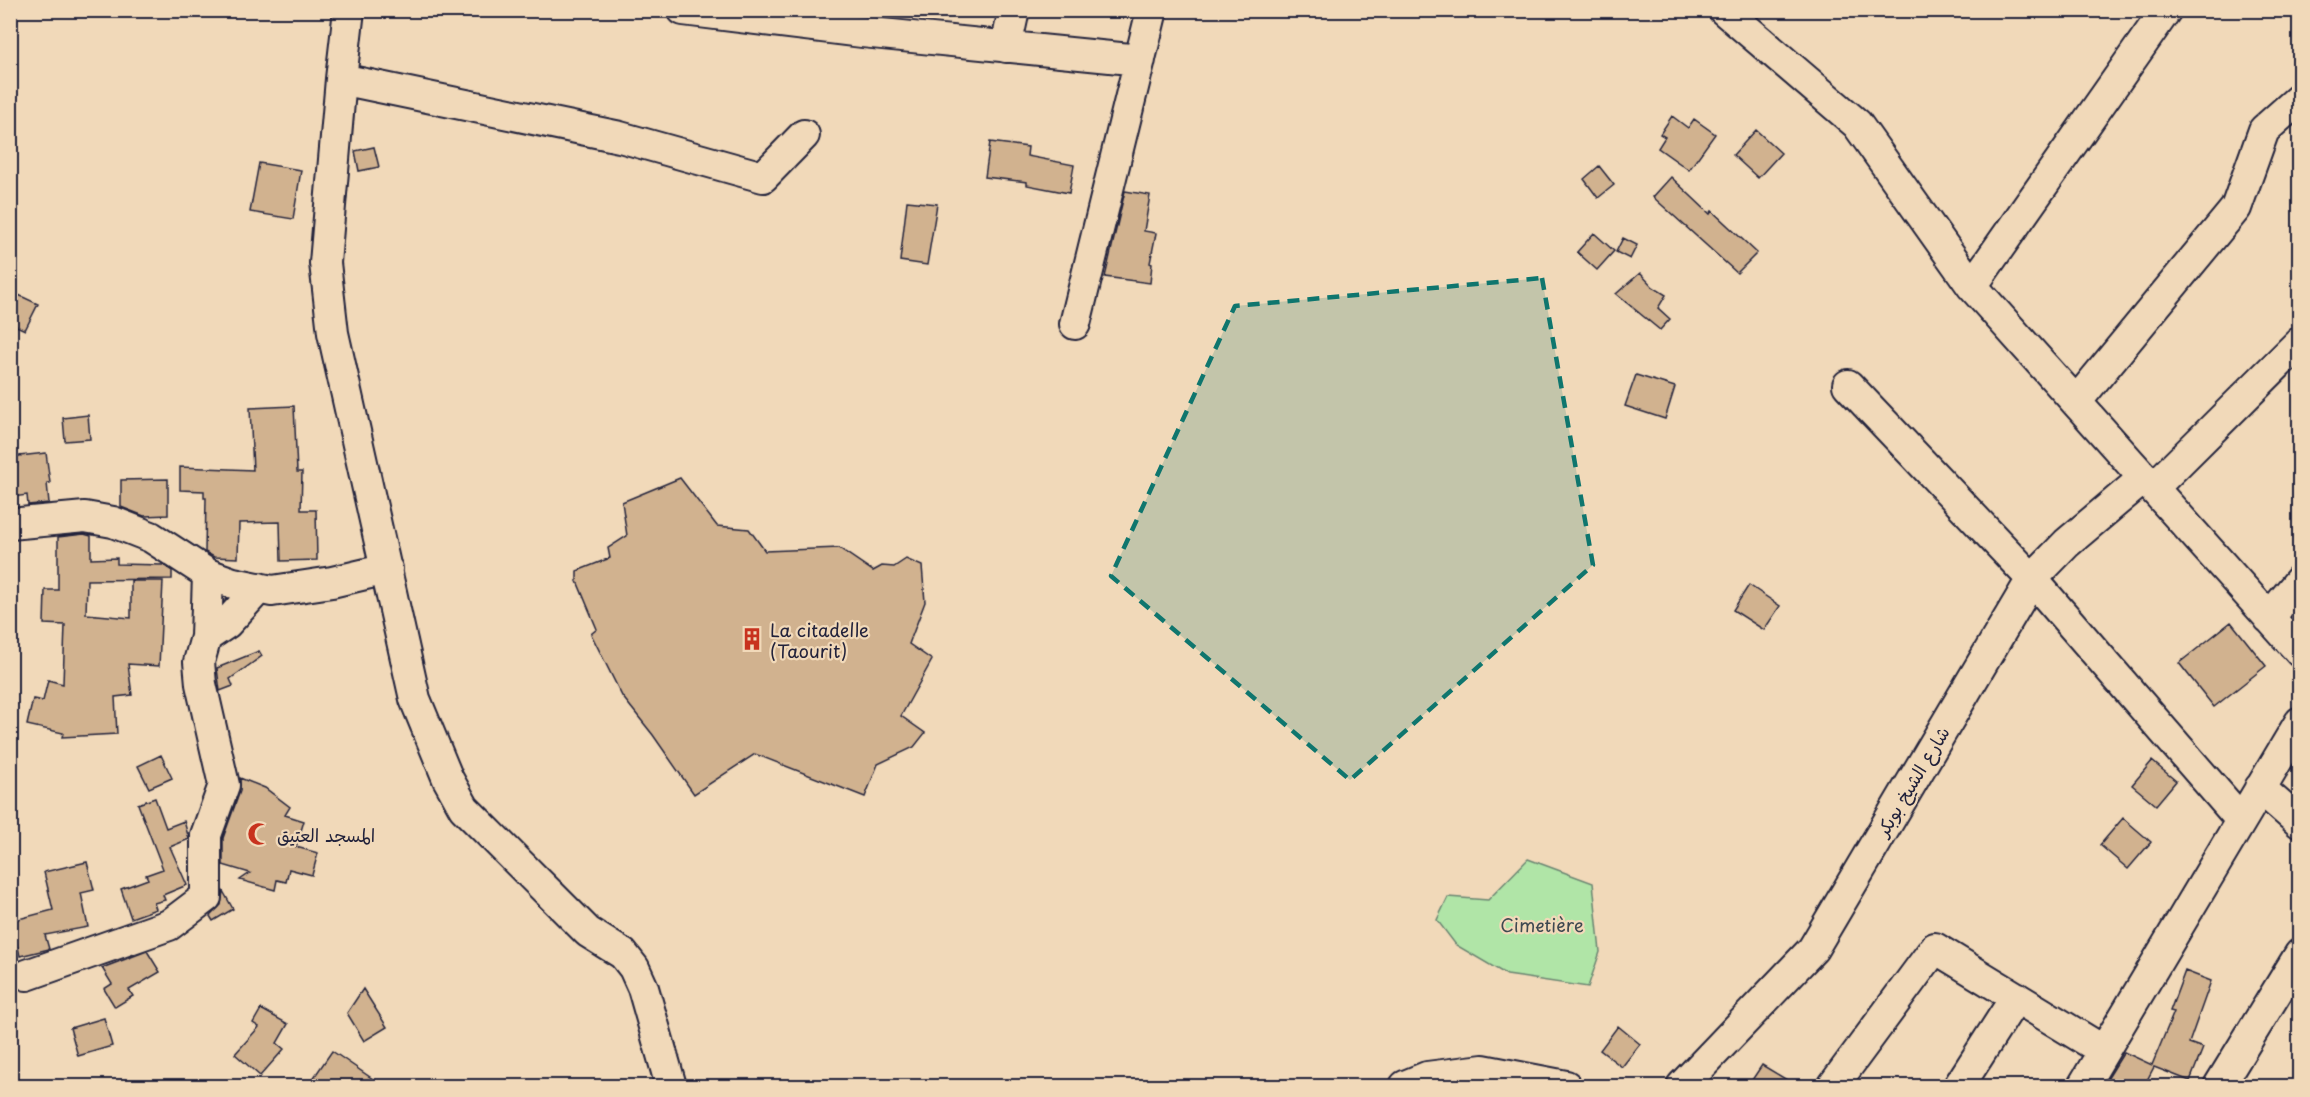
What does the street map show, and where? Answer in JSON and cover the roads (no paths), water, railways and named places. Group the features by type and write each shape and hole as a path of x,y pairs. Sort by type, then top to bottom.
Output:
{"street":[{"path":"349,10 325,263 333,333 415,699 448,779 464,808 588,932 623,954 634,968 643,988 671,1086"},
{"path":"683,10 865,21 1006,47 1140,60"},
{"path":"1006,47 1014,10"},
{"path":"1075,324 1152,10"},
{"path":"1725,10 1857,124 1972,286 2300,652"},
{"path":"1972,286 2166,10"},
{"path":"341,79 620,137 763,177 804,135"},
{"path":"2076,402 2236,208 2264,130 2300,98"},
{"name":"شارع الشيخ بوبكر","path":"1682,1086 1813,950 2032,579 2067,543 2148,483 2300,342"},
{"path":"1848,385 2032,579 2241,820"},
{"path":"10,524 86,518 113,522 151,537 208,574 233,583 272,591 332,582 387,569"},
{"path":"27,975 169,926 206,897 206,835 225,785 201,684 199,662 206,637 208,574"},
{"path":"2269,618 2300,580"},
{"path":"206,637 227,623 259,588"},
{"path":"2083,1086 2300,722"},
{"path":"2260,788 2300,824"},
{"path":"1833,1086 1935,948 2104,1051"},
{"path":"2219,1086 2300,954"},
{"path":"1959,1086 2016,997"},
{"path":"1405,1086 1427,1077 1483,1078 1566,1086"}],"place":[{"name":"La citadelle (Taourit)","path":"752,639"},
{"name":"المسجد العتيق","path":"259,834"}],"park label":[{"name":"Cimetière","path":"1542,924"}]}
